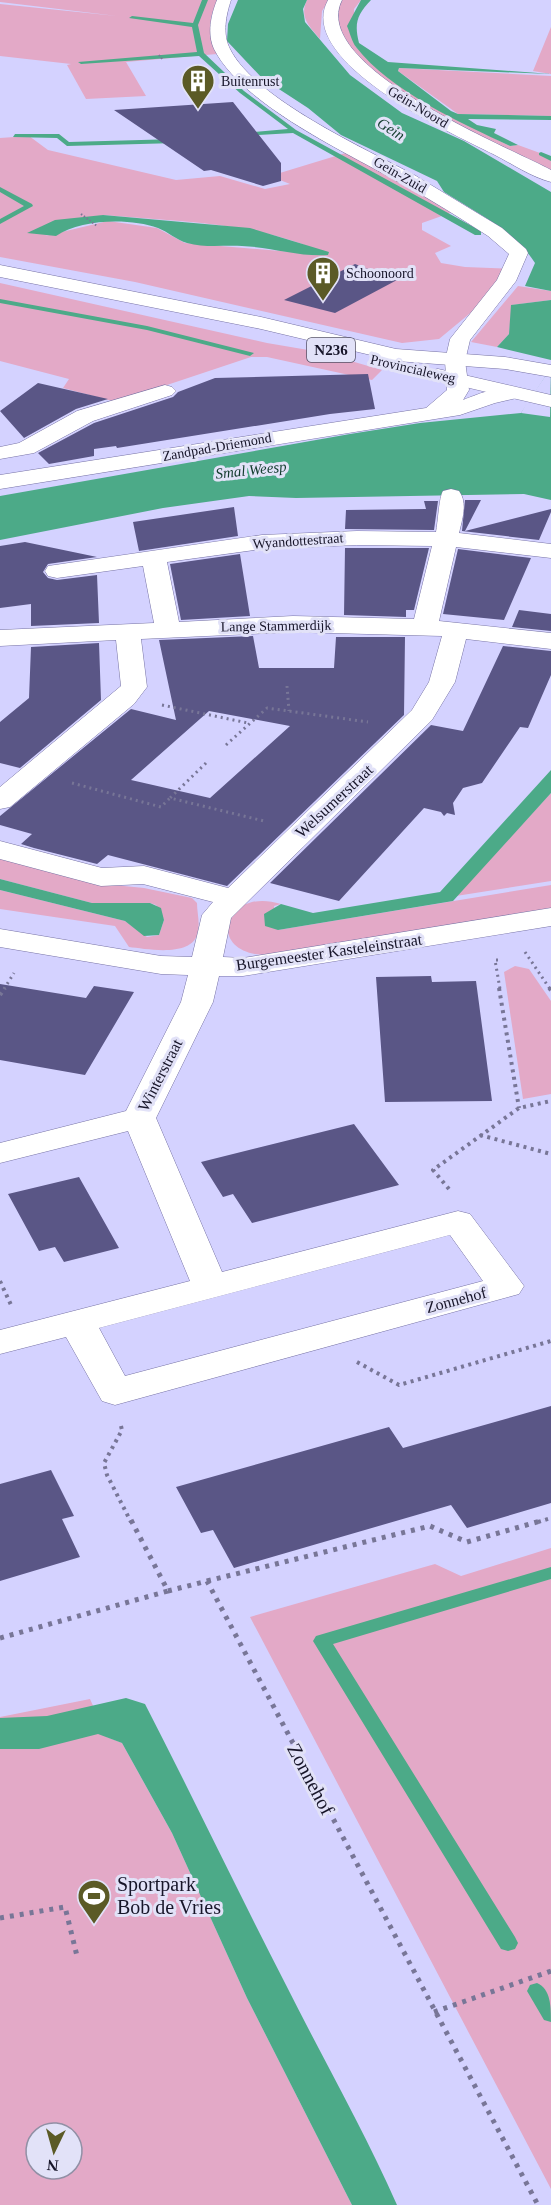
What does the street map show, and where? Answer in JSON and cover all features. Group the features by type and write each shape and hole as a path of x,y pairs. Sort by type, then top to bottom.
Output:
{"street":[{"name":"Gein-Zuid","path":"224,0 217,33 223,51 239,71 262,92 321,131 495,232 519,253 506,281 460,339 456,370"},
{"name":"Gein-Noord","path":"335,0 332,4 331,30 346,54 384,87 432,118 551,177"},
{"name":"Provincialeweg","path":"0,271 207,314 271,336 456,370 532,397"},
{"name":"Provincialeweg","path":"456,370 505,363 550,371"},
{"path":"435,411 454,398 458,390 456,370"},
{"path":"1,452 26,448 85,416 165,391"},
{"name":"Zandpad-Driemond","path":"0,482 470,407 490,397 532,397"},
{"path":"1,452 24,479"},
{"path":"425,627 452,512 451,496"},
{"name":"Wyandottestraat","path":"57,572 291,540 357,537 444,539 551,551"},
{"path":"154,558 168,629"},
{"name":"Lange Stammerdijk","path":"0,638 293,624 425,627 551,640"},
{"name":"Welsumerstraat","path":"204,966 217,915 231,898 423,714 442,682 456,630"},
{"path":"0,801 125,698 134,687 128,632"},
{"path":"0,850 101,877 144,875 231,898"},
{"name":"Burgemeester Kasteleinstraat","path":"0,938 161,964 243,967 551,917"},
{"name":"Winterstraat","path":"0,1153 139,1118 197,1002 204,966"},
{"path":"139,1118 210,1286"},
{"path":"0,1342 458,1222"},
{"name":"Zonnehof","path":"115,1392 506,1286 458,1222"},
{"path":"77,1322 115,1392"}],"path":[{"path":"159,55 163,60"},
{"path":"81,214 96,226"},
{"path":"287,686 289,711"},
{"path":"125,698 249,723"},
{"path":"226,745 267,708 410,728"},
{"path":"33,773 160,807 206,763"},
{"path":"170,798 302,831"},
{"path":"506,924 551,990"},
{"path":"516,956 526,954"},
{"path":"506,958 495,960 519,1107"},
{"path":"458,1222 463,1205 433,1170 519,1107 551,1101"},
{"path":"480,1135 551,1154"},
{"path":"315,1339 399,1385 551,1341"},
{"path":"115,1392 122,1430 104,1463 107,1475 168,1591"},
{"path":"0,1638 168,1591 430,1526 467,1542 551,1518"},
{"name":"Zonnehof","path":"207,1581 538,2205"},
{"path":"0,1918 65,1907 77,1956"},
{"path":"434,2012 551,1971"}],"shaded area":[{"path":"0,0 218,0 211,20 217,54 126,62 146,96 86,99 67,65 71,64 0,56 0,4 117,16 0,2"},
{"path":"307,0 329,0 322,11 320,39 305,16"},
{"path":"342,0 361,0 354,9 355,46 391,77 467,125 510,146 518,145 551,157 551,174 404,98 343,43 337,18 338,6"},
{"path":"551,27 551,74 533,71"},
{"path":"399,68 551,76 551,116 458,114 398,71"},
{"path":"29,136 48,150 176,180 220,176 265,189 290,184 270,176 352,151 456,211 422,223 422,230 451,246 435,253 441,263 465,267 515,269 509,281 439,339 402,343 135,282 0,257 0,138","holes":["103,215 246,229 274,235 328,255 185,243 157,228 108,221 45,236"]},
{"path":"0,283 267,343 320,352 382,370 372,380 267,357 251,357 116,402 63,388 69,379 0,361"},
{"path":"518,286 551,291 551,300 512,305 509,334 497,347 471,342"},
{"path":"551,793 551,881 456,896"},
{"path":"0,857 104,884 144,888 192,898 197,903 198,932 188,946 179,949 129,947 115,926 0,909 0,890 125,921 147,937 159,935 164,920 156,905 150,903 92,903 0,879"},
{"path":"551,885 551,908 264,955 245,951 233,943 228,933 229,922 235,911 246,904 262,901 281,904 274,906 278,930"},
{"path":"515,966 529,969 551,1001 551,1094 523,1099 504,972"},
{"path":"551,1548 551,2189 250,1617 435,1564 461,1576"},
{"name":"Sportpark Bob de Vries","path":"90,1699 107,1737 122,1743 172,1833 247,1998 352,2205 0,2205 0,1717"}],"water":[{"name":"Gein","path":"238,0 307,0 303,9 305,22 350,75 402,113 464,141 551,192 551,291 525,286 535,263 517,241 494,223 444,192 437,181 341,135 308,108 262,78 227,41 228,24"},
{"path":"361,0 371,0 358,20 359,43 388,62 551,74 399,68 398,71 451,111 458,114 551,116 551,120 468,119 477,125 496,129 494,133 518,145 510,146 407,92 370,63 353,43 347,26"},
{"path":"103,215 250,228 329,252 328,255 317,255 253,247 194,245 183,242 158,228 120,222 92,223 66,230 56,236 27,233 55,220"},
{"path":"551,300 551,360 497,347 509,334 511,305"},
{"name":"Smal Weesp","path":"551,368 551,500 524,494 296,498 249,496 163,508 0,540 0,496 350,434 420,423 521,413"},
{"path":"551,770 551,793 453,901 278,930 265,926 264,914 281,904 313,913 440,892"},
{"path":"0,879 92,903 150,903 161,908 164,920 159,935 144,936 125,921 0,890"},
{"path":"126,1698 145,1704 397,2205 352,2205 247,1998 172,1833 122,1743 98,1734 39,1749 0,1749 0,1718 47,1716"}],"pier":[{"path":"551,368 550,417 521,413 526,404"}],"building":[{"path":"233,102 281,163 281,181 263,186 211,170 204,171 114,110"},
{"path":"355,264 397,280 335,313 284,300"},
{"path":"368,374 375,409 117,448 116,446 94,449 94,456 49,464 38,453 94,423 173,397 178,392 215,378"},
{"path":"38,383 108,399 76,409 24,438 0,411"},
{"path":"465,500 481,500 465,531 551,509 551,512 539,540 462,531"},
{"path":"424,501 438,501 434,530 345,529 346,510 426,509"},
{"path":"234,507 238,536 139,551 133,522"},
{"path":"25,542 97,557 48,564 43,572 48,578 57,580 97,575 99,623 31,626 31,604 0,608 0,546"},
{"path":"345,548 429,548 414,610 406,610 406,617 344,615"},
{"path":"458,549 531,558 504,620 443,614"},
{"path":"240,554 250,616 181,620 170,564"},
{"path":"519,610 551,614 551,631 512,627"},
{"path":"253,636 259,668 334,668 336,637 405,637 404,715 227,886 108,855 97,864 21,844 32,834 0,825 0,816 131,709 176,720 159,640","holes":["209,711 290,726 210,798 131,780"]},
{"path":"99,643 101,700 20,768 0,763 0,722 29,698 31,647"},
{"path":"503,646 551,651 551,675 528,728 520,727 482,783 463,788 453,803 455,815 447,813 444,816 441,812 424,808 339,901 270,883 431,725 463,731"},
{"path":"431,976 432,982 476,981 492,1101 385,1102 376,977"},
{"path":"0,984 86,998 94,986 134,992 85,1075 0,1060"},
{"path":"354,1124 399,1185 252,1223 233,1194 223,1197 201,1162"},
{"path":"79,1177 119,1248 64,1262 55,1247 39,1251 8,1194"},
{"path":"551,1406 551,1503 467,1528 451,1505 234,1568 213,1530 201,1533 176,1487 389,1427 403,1448"},
{"path":"51,1470 74,1516 62,1519 80,1557 0,1581 0,1484"}],"waterway":[{"path":"195,25 205,0"},
{"path":"132,18 195,25"},
{"path":"195,25 201,54"},
{"path":"81,62 201,54"},
{"path":"201,54 242,92 294,131"},
{"path":"241,135 294,131"},
{"path":"294,131 478,233"},
{"path":"15,136 59,136 67,144 177,141"},
{"path":"541,154 551,159"},
{"path":"0,189 29,206 0,222"},
{"path":"0,301 147,328 250,353"},
{"path":"508,1943 322,1641 551,1573"},
{"path":"537,1991 551,2014"}],"place":[{"name":"Buitenrust","path":"198,110"},
{"name":"Schoonoord","path":"323,302"},
{"name":"Sportpark Bob de Vries","path":"94,1925"}]}
